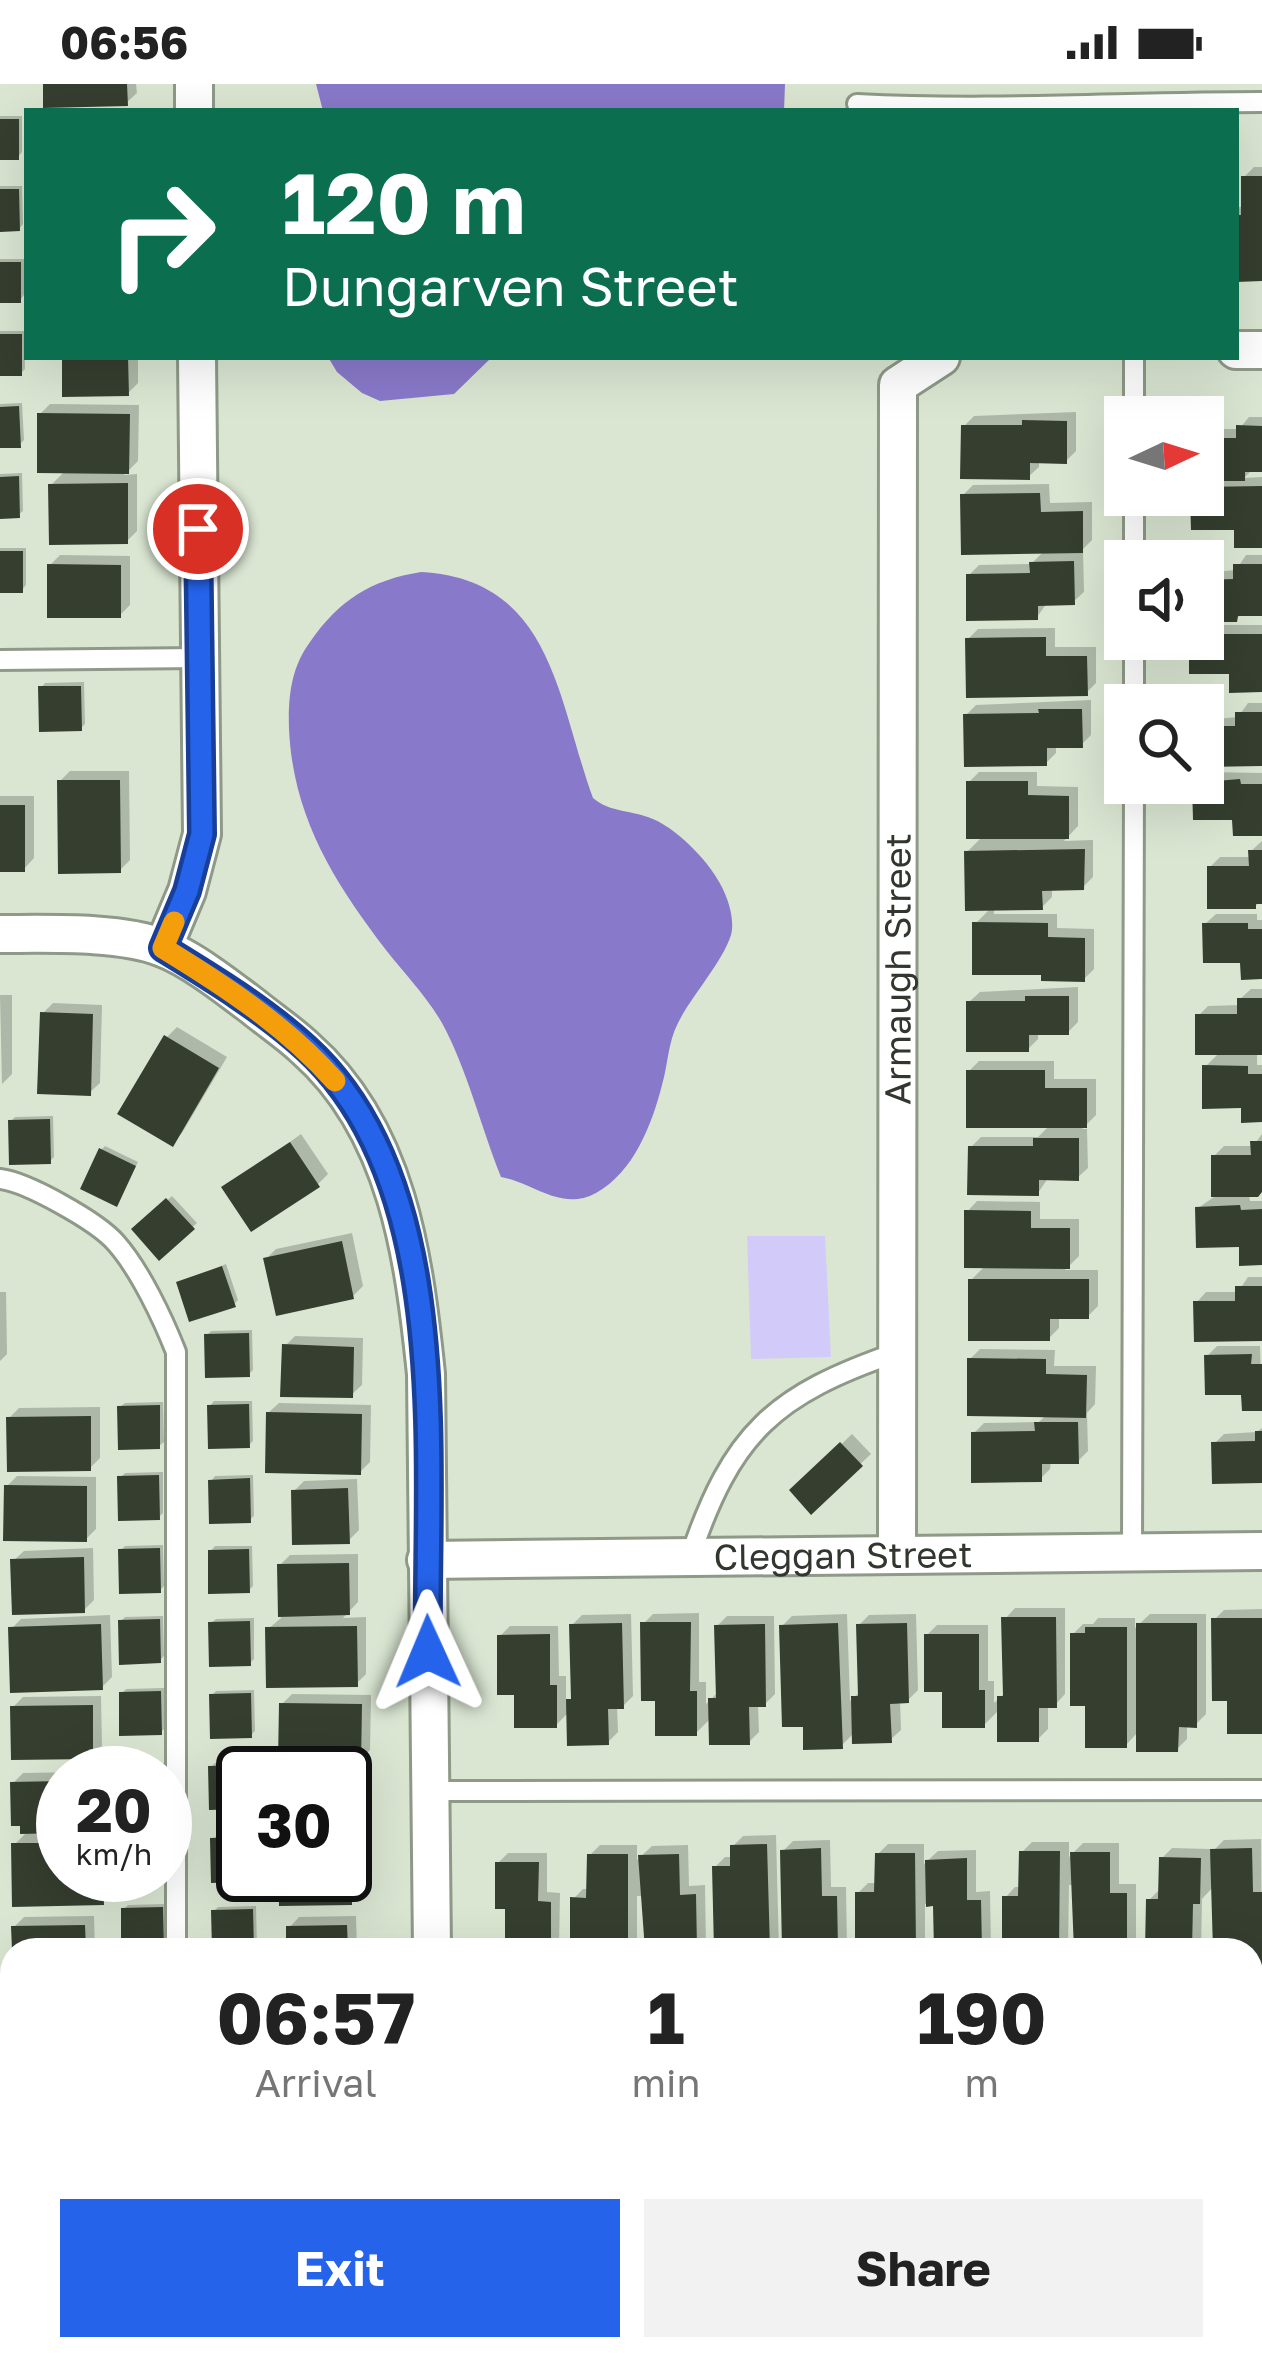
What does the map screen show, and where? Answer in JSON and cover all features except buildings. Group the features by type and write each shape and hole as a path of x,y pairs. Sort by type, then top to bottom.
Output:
{"street":[{"path":"163,948 187,891 202,834 197,360"},
{"name":"Armaugh Street","path":"897,1554 898,385 936,360"},
{"path":"0,934 83,934 163,948 232,991 307,1049 361,1118 394,1187 416,1282 426,1374 432,1938"},
{"name":"Cleggan Street","path":"426,1559 1262,1551"}],"lane":[{"path":"989,108 1262,102"},
{"path":"857,104 923,108"},
{"path":"1134,360 1134,396"},
{"path":"0,660 200,658"},
{"path":"1132,1552 1133,804"},
{"path":"0,1179 49,1196 116,1242 164,1322 176,1352 176,1938"},
{"path":"690,1557 706,1508 747,1439 807,1390 855,1366 898,1352"},
{"path":"430,1791 1262,1790"}],"shaded area":[{"path":"316,84 785,84 784,108 322,108"},
{"path":"330,360 489,360 454,394 380,401 337,372"},
{"path":"421,572 465,580 498,596 524,621 558,685 593,798 675,832 707,864 730,907 731,935 675,1030 658,1100 640,1146 609,1184 583,1198 559,1198 501,1177 442,1023 367,925 334,873 299,791 289,706 304,652 333,614 358,594 387,580"},
{"path":"747,1236 825,1236 831,1357 751,1359"}],"slow traffic":[{"path":"174,922 163,948 232,991 307,1049 335,1081"}],"route":[{"path":"198,529 202,834 187,891 163,948 232,991 307,1049 361,1118 394,1187 416,1282 426,1374 428,1652"}]}
